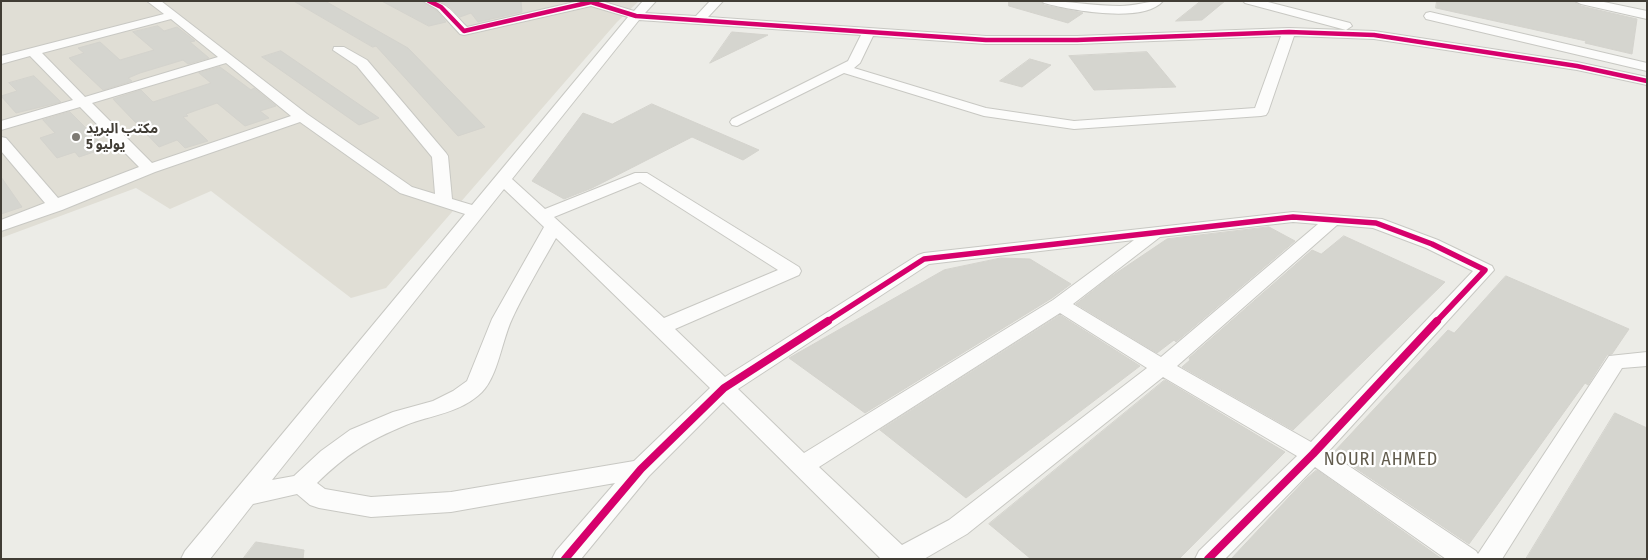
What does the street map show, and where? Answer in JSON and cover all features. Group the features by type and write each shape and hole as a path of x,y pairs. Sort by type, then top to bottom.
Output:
{"street":[{"path":"153,1 302,117 406,190 476,212"},
{"path":"429,1 441,7 464,30 591,2 636,16 986,40 1047,40 1289,32 1374,34 1577,66 1647,81"},
{"path":"194,559 502,179 650,1"},
{"path":"699,20 717,1"},
{"path":"1048,1 1076,7 1100,9 1144,8 1154,5 1157,1"},
{"path":"1249,1 1330,20 1374,34"},
{"path":"1581,1 1647,14"},
{"path":"1,60 173,15"},
{"path":"1430,16 1647,67"},
{"path":"842,68 984,112 1074,125 1261,112 1289,32"},
{"path":"737,122 853,63 868,33"},
{"path":"338,50 362,62 440,156 444,202"},
{"path":"32,51 149,169"},
{"path":"1,126 227,59"},
{"path":"1,226 149,169 302,117"},
{"path":"1,141 56,206"},
{"path":"244,496 301,484 329,457 358,436 401,418 440,407 461,397 475,386 502,319 548,221 641,176 792,271 661,327"},
{"path":"502,179 661,327 802,466 900,559 958,526 1162,367 1333,220"},
{"path":"565,559 641,469 724,388 924,259 1293,217 1376,223 1432,244 1485,270 1313,454 1208,559"},
{"path":"802,466 1060,304 1156,232"},
{"path":"1060,304 1162,367 1313,454 1467,559"},
{"path":"1488,559 1616,361 1647,358"},
{"path":"301,484 319,498 371,507 451,502 641,469"}],"shaded area":[{"path":"1,1 639,1 617,22 386,288 351,298 211,191 170,209 136,188 1,238"}],"building":[{"path":"294,1 325,1 408,48 485,127 458,136 376,46 373,47"},
{"path":"382,1 421,1 436,10 446,22 429,26"},
{"path":"440,1 521,1 522,12 478,22 471,13 460,17 449,6"},
{"path":"1009,1 1040,1 1044,5 1083,13 1068,23 1009,6"},
{"path":"1201,1 1225,1 1202,20 1176,21"},
{"path":"1437,1 1573,1 1581,6 1637,19 1632,54 1585,43 1586,41 1436,8"},
{"path":"158,26 164,31 177,27 195,41 190,42 209,58 188,64 183,60 140,73 128,78 132,81 103,90 69,58 84,53 78,48 100,42 120,60 154,50 133,32"},
{"path":"732,32 768,35 710,63"},
{"path":"281,51 379,118 359,125 262,57"},
{"path":"1147,52 1176,87 1094,90 1069,56"},
{"path":"1030,59 1051,65 1022,87 1000,81"},
{"path":"220,67 251,90 254,88 276,106 260,111 269,118 245,126 217,103 186,114 188,116 183,117 208,141 185,148 177,140 159,147 113,99 141,90 153,102 211,83 199,73"},
{"path":"34,76 61,102 16,113 1,96 17,91 9,83"},
{"path":"652,104 759,150 743,160 692,137 592,188 564,199 532,181 583,113 612,124"},
{"path":"70,112 106,148 79,157 75,152 57,158 40,138 55,133 43,120"},
{"path":"1,177 22,207 1,214"},
{"path":"1269,227 1295,241 1176,342 1174,340 1157,353 1076,304 1109,278 1167,239"},
{"path":"1344,236 1445,282 1293,430 1182,367 1190,360 1189,358 1312,250 1321,254"},
{"path":"1001,258 1030,259 1071,284 1052,298 865,413 789,358 944,270"},
{"path":"1506,276 1629,329 1612,354 1607,355 1588,385 1585,383 1469,544 1333,453 1448,330 1454,333"},
{"path":"1060,315 1140,366 966,498 880,430"},
{"path":"1165,380 1285,452 1179,559 1031,559 989,524"},
{"path":"1615,413 1647,428 1647,559 1526,559"},
{"path":"1317,470 1442,559 1231,559 1306,479"},
{"path":"256,542 304,550 303,559 243,559"}],"cycle path":[{"path":"429,1 441,7 464,31 591,2 636,16 986,40 1077,40 1289,32 1374,35 1577,66 1647,81"},
{"path":"565,559 641,469 724,388 924,259 1293,217 1376,223 1432,244 1485,270 1313,454 1208,559"}],"place":[{"name":"مكتب البريد 5 يوليو","path":"76,137"}],"district":[{"name":"NOURI AHMED","path":"1381,460"}]}
